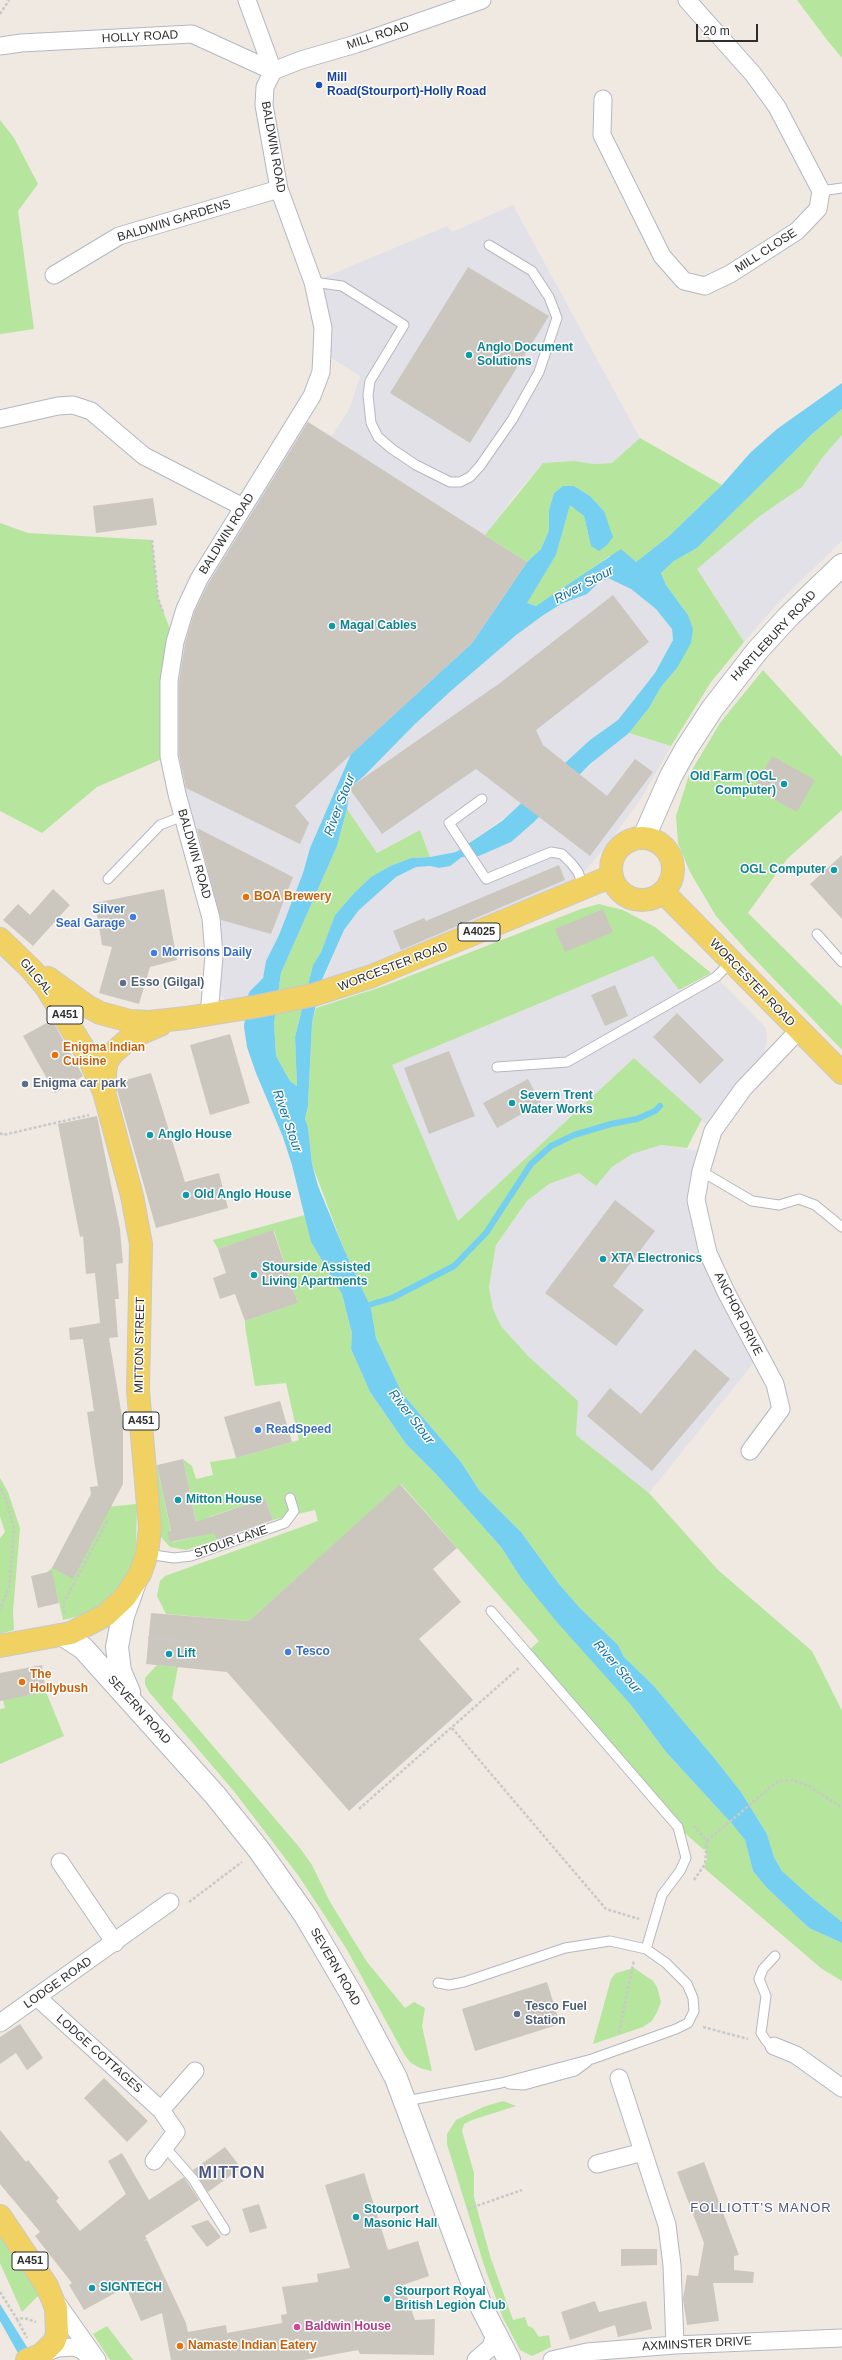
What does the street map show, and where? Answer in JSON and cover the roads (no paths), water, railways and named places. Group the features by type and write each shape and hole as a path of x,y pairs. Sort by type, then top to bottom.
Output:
{"main road":[{"path":"644,837 659,842 670,854 673,862 672,878 663,892 649,899 633,898 620,890 612,876 612,860 621,846 635,838 644,837"},
{"name":"WORCESTER ROAD","path":"186,1018 287,1001 345,986 424,956 612,876"},
{"name":"WORCESTER ROAD","path":"663,892 798,1031 842,1074"},
{"path":"6,944 75,999 100,1013 130,1021 149,1022 186,1018"},
{"name":"GILGAL","path":"6,944 46,987 69,1022 96,1070 108,1108"},
{"name":"A4025","path":"108,1108 105,1071 107,1061 119,1046 140,1033 186,1018"},
{"name":"MITTON STREET","path":"0,1646 63,1635 77,1631 106,1614 134,1585 147,1554 150,1528 137,1362 141,1244 132,1196 108,1108"},
{"name":"A451","path":"0,2216 53,2301"},
{"path":"33,2352 54,2342 57,2334 53,2301"}],"street":[{"path":"247,0 273,71"},
{"name":"MILL ROAD","path":"273,71 301,60 356,44 482,0"},
{"path":"687,0 753,74 777,107 822,191"},
{"name":"HOLLY ROAD","path":"0,46 21,43 192,34 273,71"},
{"name":"BALDWIN ROAD","path":"209,1014 214,956 211,918 183,816 170,756 169,681 175,642 185,609 199,579 300,417 312,396 321,372 323,328 313,282 279,189 264,105 265,87 273,71"},
{"name":"MILL CLOSE","path":"603,99 602,135 662,256 684,281 705,286 730,274 798,231 818,209 822,191"},
{"name":"BALDWIN GARDENS","path":"54,275 119,236 279,189"},
{"path":"0,419 58,406 73,405 91,411 144,456 243,507"},
{"name":"HARTLEBURY ROAD","path":"644,837 671,776 712,709 740,671 773,634 842,565"},
{"name":"ANCHOR DRIVE","path":"750,1451 781,1409 775,1384 759,1356 708,1253 696,1200 701,1171 713,1131 726,1109 760,1069 798,1031"},
{"name":"MITTON STREET","path":"134,1585 128,1600 118,1636 118,1660 126,1686 138,1708"},
{"name":"SEVERN ROAD","path":"63,1635 83,1648 215,1795 259,1850 292,1895 329,1955 383,2052 406,2101 482,2306 509,2360"},
{"path":"60,1862 115,1943"},
{"name":"LODGE ROAD","path":"0,2023 38,1998 170,1902"},
{"name":"LODGE COTTAGES","path":"38,1998 160,2110 176,2132 154,2161"},
{"path":"774,2046 796,2055 842,2088"},
{"path":"160,2110 195,2071"},
{"path":"619,2078 667,2225 671,2246 675,2344"},
{"path":"597,2164 643,2152"},
{"path":"53,2301 97,2360"},
{"path":"476,2360 491,2347 495,2334"},
{"name":"AXMINSTER DRIVE","path":"552,2360 588,2352 675,2344 842,2338"},
{"path":"33,2352 74,2347 82,2350 92,2360"}],"lane":[{"path":"822,191 842,188"},
{"path":"313,282 342,286 404,325 370,381 368,395 371,423 378,437 410,461 450,482 460,482 470,477 480,466 512,420 539,372 557,318 549,297 532,271 489,245"},
{"path":"482,799 449,823 486,880 551,852 562,854 578,872 584,888"},
{"path":"108,879 160,825 183,816"},
{"path":"817,934 842,962"},
{"path":"497,1067 567,1062 710,981 731,962"},
{"path":"701,1171 752,1201 779,1205 799,1199 814,1205 842,1227"},
{"name":"STOUR LANE","path":"147,1554 174,1558 192,1556 285,1523 294,1511 290,1498"},
{"path":"491,1611 678,1827 686,1858 680,1871 662,1895 646,1948"},
{"path":"406,2101 501,2083 592,2059 670,2032 688,2023 694,2011 694,1998 687,1984 666,1963 646,1948 610,1941 585,1943 536,1957 464,1982 449,1985 438,1983"},
{"path":"774,2046 766,2042 761,2033 766,1996 759,1979 763,1969 775,1956"},
{"path":"165,2147 193,2179 225,2230"}],"water":[{"name":"River Stour","path":"842,383 842,409 812,434 697,548 674,561 661,573 666,585 688,615 693,629 691,643 677,668 661,687 649,708 629,733 590,764 534,822 511,842 479,856 462,857 450,866 439,868 430,866 416,867 396,877 359,910 344,930 321,982 312,1023 308,1106 305,1119 308,1127 312,1164 318,1186 343,1247 371,1308 376,1338 402,1393 461,1462 479,1490 521,1532 559,1584 579,1607 618,1645 624,1657 653,1685 715,1759 741,1792 767,1834 774,1857 782,1871 842,1922 842,1943 809,1928 766,1887 753,1871 745,1840 733,1825 666,1752 631,1705 556,1621 521,1578 501,1547 436,1474 406,1444 370,1392 351,1349 352,1334 342,1294 311,1242 292,1165 283,1137 256,1073 247,1047 244,1027 247,997 250,991 263,978 266,961 279,935 303,873 310,848 351,754 472,643 527,562 541,549 549,530 549,510 554,493 563,486 574,486 590,496 604,511 613,537 607,545 599,551 591,546 584,516 570,505 556,555 527,603 536,606 621,549 636,562 668,537 722,485 750,453 777,429","holes":["608,578 631,589 656,609 672,629 673,640 655,673 618,720 590,740 502,821 456,852 430,857 411,858 390,866 371,877 355,892 335,915 321,952 313,965 295,1037 297,1086 290,1081 276,1056 274,1023 281,973 337,846 347,809 350,788 452,690 515,636 542,616 561,604 587,594 599,582"]},
{"path":"0,2304 27,2347 39,2360 22,2360 0,2321"}],"waterway":[{"path":"362,1307 392,1298 454,1266 486,1233 531,1164 551,1146 574,1135 611,1124 637,1119 655,1111 660,1106"}],"place":[{"name":"Mill Road(Stourport)-Holly Road","path":"319,85"},
{"name":"Anglo Document Solutions","path":"469,355"},
{"name":"Magal Cables","path":"332,626"},
{"name":"Old Farm (OGL Computer)","path":"784,784"},
{"name":"OGL Computer","path":"834,870"},
{"name":"BOA Brewery","path":"246,897"},
{"name":"Silver Seal Garage","path":"133,917"},
{"name":"Morrisons Daily","path":"154,953"},
{"name":"Esso (Gilgal)","path":"123,983"},
{"name":"Enigma Indian Cuisine","path":"55,1055"},
{"name":"Enigma car park","path":"25,1084"},
{"name":"Severn Trent Water Works","path":"512,1103"},
{"name":"Anglo House","path":"150,1135"},
{"name":"Old Anglo House","path":"186,1195"},
{"name":"XTA Electronics","path":"603,1259"},
{"name":"Stourside Assisted Living Apartments","path":"254,1275"},
{"name":"ReadSpeed","path":"258,1430"},
{"name":"Mitton House","path":"178,1500"},
{"name":"Tesco","path":"288,1652"},
{"name":"Lift","path":"169,1654"},
{"name":"The Hollybush","path":"22,1682"},
{"name":"Tesco Fuel Station","path":"517,2014"},
{"name":"Stourport Masonic Hall","path":"356,2217"},
{"name":"SIGNTECH","path":"92,2288"},
{"name":"Stourport Royal British Legion Club","path":"387,2299"},
{"name":"Baldwin House","path":"297,2327"},
{"name":"Namaste Indian Eatery","path":"180,2346"}],"district":[{"name":"MITTON","path":"232,2174"},
{"name":"FOLLIOTT'S MANOR","path":"761,2208"}]}
